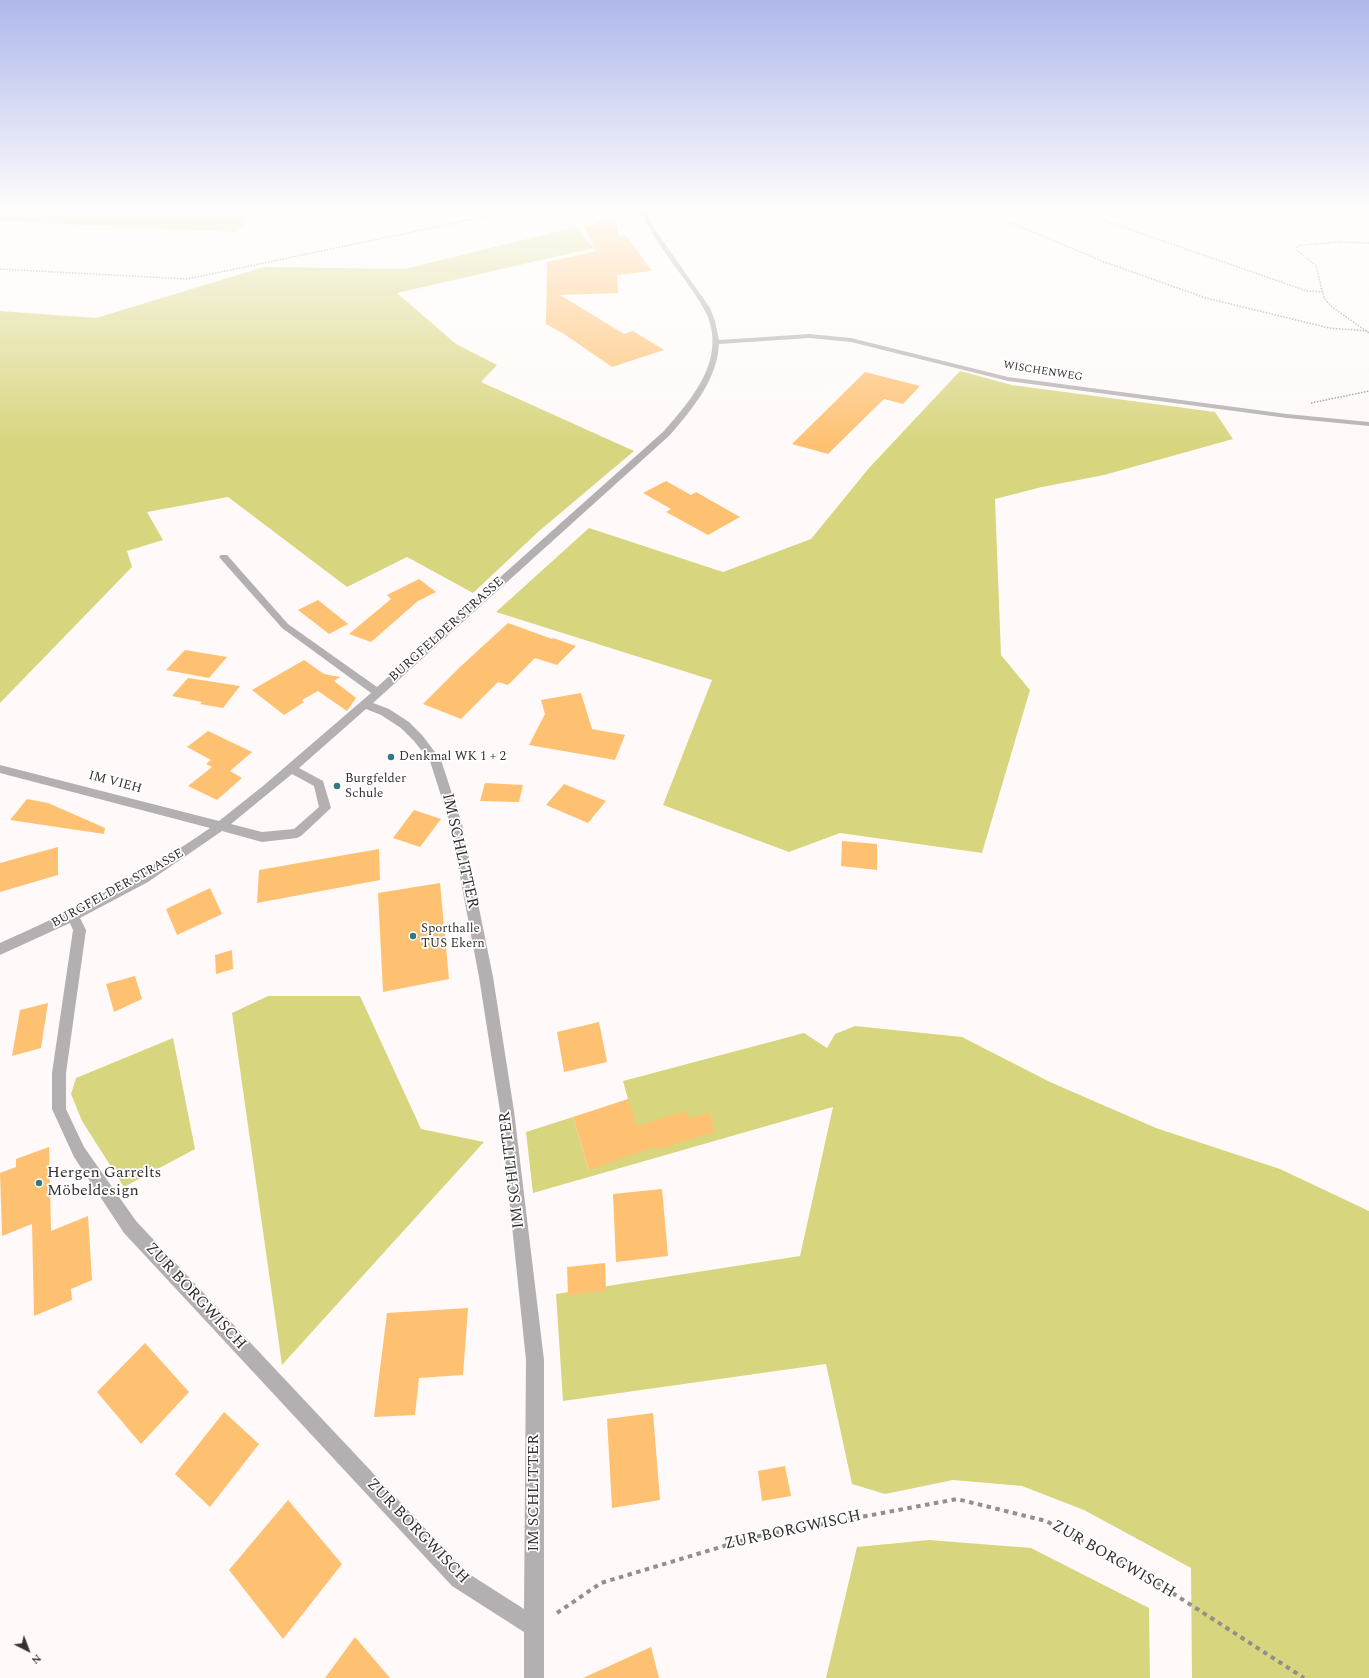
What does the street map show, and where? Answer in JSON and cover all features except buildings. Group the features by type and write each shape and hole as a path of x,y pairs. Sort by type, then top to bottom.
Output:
{"street":[{"name":"BURGFELDER STRASSE","path":"0,949 73,917 163,867 221,827 291,769 378,693 667,433 688,409 713,367 716,342 713,324 708,312 693,289"},
{"name":"WISCHENWEG","path":"716,342 796,336 851,340 1008,379 1287,416 1369,424"},
{"path":"224,557 285,626 378,693"},
{"name":"IM SCHLITTER","path":"365,704 384,712 405,725 418,738 435,760 456,824 486,977 507,1112 535,1360 534,1678"},
{"name":"IM VIEH","path":"0,768 262,837 297,833 325,808 319,784 291,769"},
{"name":"ZUR BORGWISCH","path":"73,917 80,930 59,1074 59,1109 79,1152 130,1227 459,1579 535,1627"}],"path":[{"path":"1181,289 1206,298 1329,328 1366,331"},
{"path":"1302,289 1323,292 1324,298 1332,307 1369,333"},
{"path":"1287,416 1287,410 1369,390"},
{"name":"ZUR BORGWISCH","path":"535,1627 601,1583 754,1537 957,1499 1046,1521 1140,1572 1304,1678"}],"shaded area":[{"path":"191,289 413,289 397,293 456,344 497,365 481,382 634,451 538,532 473,593 407,557 347,587 228,497 147,512 163,540 127,551 132,567 0,703 0,311 96,318"},
{"path":"960,371 1012,385 1215,412 1233,439 1104,475 1042,487 995,499 1001,655 1030,690 982,853 840,833 789,852 663,805 712,680 496,612 589,528 723,572 811,539 869,468"},
{"path":"268,996 360,996 421,1129 484,1142 282,1365 232,1013"},
{"path":"855,1026 962,1037 1050,1082 1156,1128 1280,1169 1369,1211 1369,1678 1192,1678 1191,1568 1084,1510 1022,1486 953,1480 885,1494 852,1484 826,1364 563,1401 556,1294 800,1256 833,1107 533,1193 526,1132 573,1117 589,1170 628,1099 623,1081 804,1033 827,1048 835,1034"},
{"path":"173,1038 195,1149 124,1187 82,1121 71,1094 76,1078"},
{"path":"929,1540 1031,1548 1149,1608 1150,1678 826,1678 857,1547"}],"place":[{"name":"Denkmal WK 1 + 2","path":"391,757"},
{"name":"Burgfelder Schule","path":"337,786"},
{"name":"Sporthalle TUS Ekern","path":"413,936"},
{"name":"Hergen Garrelts Möbeldesign","path":"39,1183"}]}
